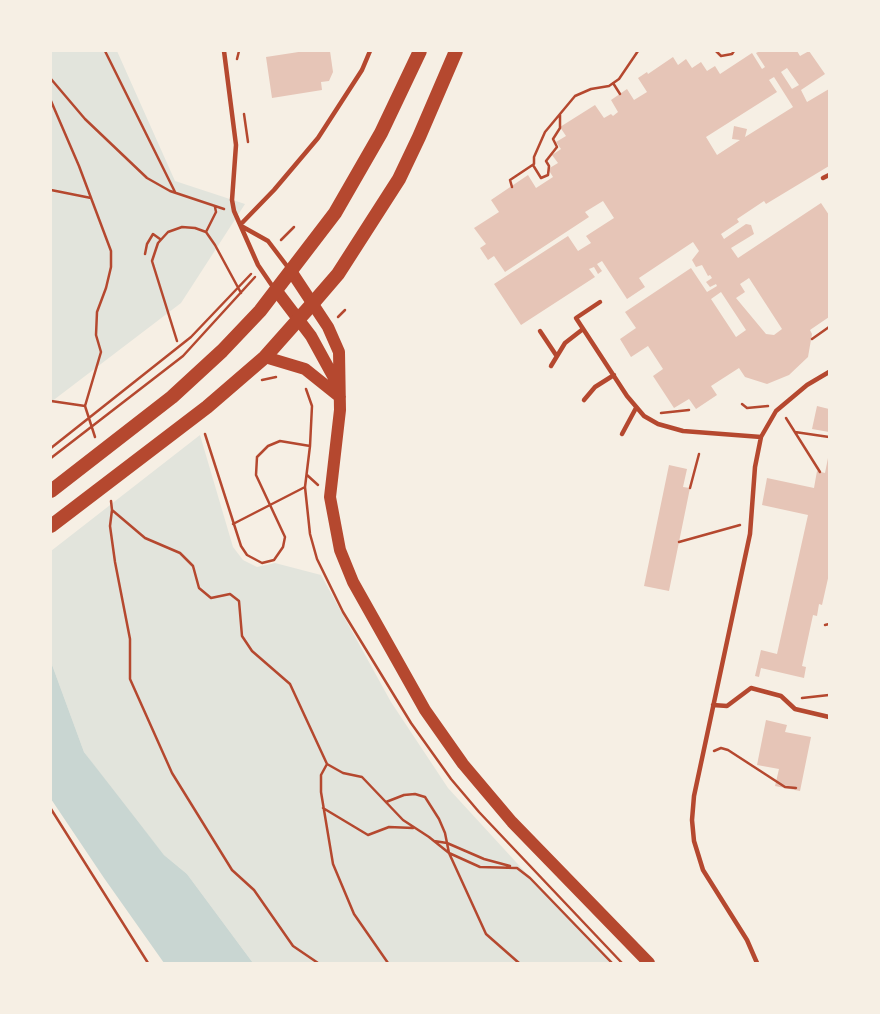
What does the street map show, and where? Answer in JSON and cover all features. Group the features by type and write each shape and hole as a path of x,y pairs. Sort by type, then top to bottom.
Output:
{"main road":[{"path":"51,491 197,375 237,336 276,290 335,213 367,160 420,51"},
{"path":"51,526 207,407 265,357 299,320 338,274 399,179 456,51"},
{"path":"291,271 313,303 337,347 340,359 340,392 330,497 340,550 365,604 425,710 463,764 512,822 649,963"},
{"path":"276,290 315,341 340,392"},
{"path":"265,357 305,369 340,392"}],"lane":[{"path":"224,51 236,145 232,200 258,265 276,290"},
{"path":"241,226 318,138 362,70 370,51"},
{"path":"823,178 829,175"},
{"path":"241,226 268,241 291,271"},
{"path":"600,302 576,318 644,416 683,431 761,436"},
{"path":"551,366 565,343 583,329"},
{"path":"540,331 556,355"},
{"path":"757,963 747,940 709,882 694,841 694,796 751,522 755,467 761,436 776,411 807,385 829,372"},
{"path":"584,400 595,387 614,375"},
{"path":"622,433 636,408"},
{"path":"713,705 727,706 751,688 780,696 796,709 829,717"}],"path":[{"path":"105,51 175,192"},
{"path":"512,187 510,180 533,165 545,132 575,96 591,89 609,86 619,79 638,51"},
{"path":"718,51 721,56 734,51"},
{"path":"51,79 85,119 147,178 175,192 215,206 216,212 206,232"},
{"path":"613,83 620,94"},
{"path":"51,101 111,250 111,267 97,312 96,335 100,352 85,406 96,440"},
{"path":"533,165 541,178 548,175 550,166 546,161 557,147 553,139 560,128 560,115"},
{"path":"51,190 91,198"},
{"path":"51,457 183,356 241,293 206,232 195,228 178,228 168,232 160,239 154,253 153,265 177,341"},
{"path":"145,254 153,234 160,239"},
{"path":"51,448 195,334 238,288"},
{"path":"338,317 345,310"},
{"path":"812,339 829,327"},
{"path":"300,384 311,400 310,446 305,487 310,534 317,559 343,611 359,635"},
{"path":"51,401 85,406"},
{"path":"742,404 747,408 771,406"},
{"path":"644,416 689,410"},
{"path":"786,418 820,472"},
{"path":"794,432 829,437"},
{"path":"205,433 241,546 247,555 262,563 274,560 283,547 285,537 256,475 257,457 268,446 280,441 310,446"},
{"path":"690,488 699,454"},
{"path":"233,524 305,487"},
{"path":"110,498 113,550 130,639 130,679 172,773 232,870 254,890 293,946 318,963"},
{"path":"112,510 145,538 180,554 193,566 199,587 211,598 230,594 239,601 242,636 252,651 290,684 327,764 343,773 362,777 403,820 449,853 480,867 513,866"},
{"path":"679,542 751,522"},
{"path":"798,696 802,698 829,695"},
{"path":"710,757 716,749 728,750 785,787 796,788"},
{"path":"327,764 321,775 323,808 334,863 354,914 388,963"},
{"path":"386,802 404,794 425,797 439,819 449,853 486,934 519,963"},
{"path":"323,808 368,835 389,827 416,828"},
{"path":"51,809 148,963"},
{"path":"434,841 513,866 530,878 612,963"}],"shaded area":[{"path":"51,51 117,51 175,181 245,204 181,303 51,402"},
{"path":"200,435 233,547 243,560 257,567 275,563 321,575 391,702 448,788 560,910 614,963 253,963 187,874 164,855 118,798 84,752 51,662 51,551"},
{"path":"51,662 84,752 164,855 187,874 253,963 164,963 104,878 51,799"}],"building":[{"path":"305,51 330,51 333,72 329,81 321,82 322,90 272,98 266,57"},
{"path":"797,51 800,56 809,51 825,74 801,90 807,102 829,89 829,166 766,204 764,201 737,219 739,222 721,234 724,239 746,224 751,225 754,234 731,248 738,258 821,203 829,215 829,317 810,330 812,334 808,357 789,375 767,384 745,377 739,368 711,386 717,395 696,409 689,399 674,408 653,376 663,369 648,346 631,357 620,339 636,328 625,312 691,268 707,292 717,286 716,284 710,287 706,282 712,278 710,275 708,276 702,265 696,267 692,260 699,251 693,242 639,278 645,287 627,299 602,261 597,264 602,271 598,274 594,267 589,269 595,277 521,325 494,284 568,236 578,251 591,243 586,236 614,218 603,201 585,212 589,217 505,272 494,256 488,260 480,248 486,244 474,228 499,212 491,200 528,175 536,188 553,177 548,169 558,163 552,155 561,149 556,142 566,136 560,127 595,105 604,118 611,114 613,116 618,112 611,100 627,89 634,100 647,92 638,78 647,72 648,74 673,57 678,65 686,59 692,68 701,62 707,71 715,66 720,74 752,53 762,69 765,67 756,53","holes":["787,68 799,85 792,89 781,72","774,77 793,107 745,137 747,129 734,126 732,139 740,140 717,155 706,137 777,92 769,80","749,278 782,329 774,335 766,334 736,298 745,292 740,284","721,292 746,330 736,337 711,299"]},
{"path":"817,406 829,409 829,432 812,429"},
{"path":"828,458 829,574 822,605 819,604 817,616 813,615 802,666 806,667 804,678 761,668 759,677 755,676 761,650 777,654 808,515 762,505 767,478 814,488 817,471 825,473"},
{"path":"669,465 687,469 683,487 690,488 669,591 644,586"},
{"path":"766,720 787,725 785,732 811,737 800,791 775,786 779,769 757,765"}]}
